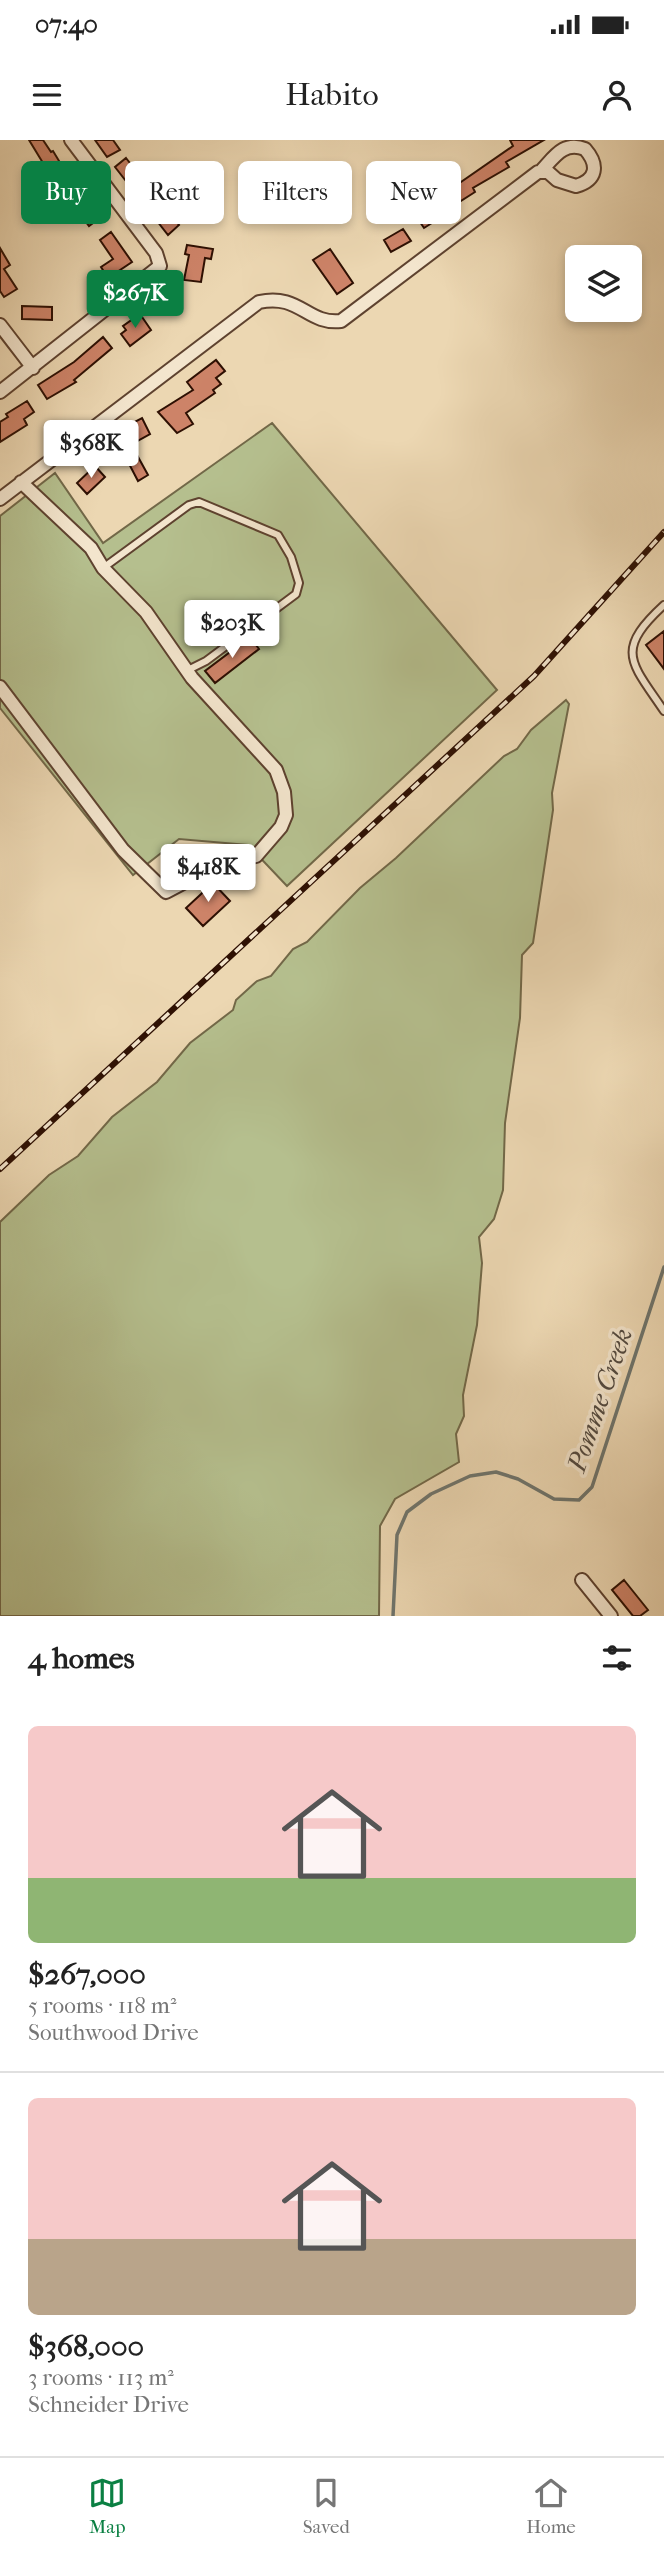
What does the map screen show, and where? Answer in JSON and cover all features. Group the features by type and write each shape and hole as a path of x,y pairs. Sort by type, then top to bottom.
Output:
{"street":[{"path":"0,392 160,266 156,253 71,140"},
{"path":"0,499 258,302 287,300 320,321 341,321 542,170"},
{"path":"0,325 33,368"},
{"path":"0,687 123,850 166,892 223,862 256,856 281,828 286,815 284,792 276,770 188,670 146,612 103,568 91,548 21,482"},
{"path":"582,1580 611,1616"}],"lane":[{"path":"103,568 189,505 199,502 278,535 291,557 299,583 296,594 244,635 188,670"},
{"path":"664,605 640,626 632,644 632,663 664,710"}],"green space":[{"path":"272,423 497,690 287,886 248,845 179,839 133,875 0,708 0,516 55,473 103,543"},
{"path":"566,700 569,704 552,793 553,810 533,943 522,955 520,1018 505,1123 503,1190 494,1219 479,1237 482,1263 477,1325 463,1395 464,1416 456,1434 459,1462 395,1499 380,1526 379,1616 0,1616 0,1222 49,1175 78,1156 112,1117 157,1082 190,1043 233,1010 236,1000 257,981 271,976 293,949 307,942 360,888 396,858 504,756 517,749 531,730"}],"building":[{"path":"29,140 43,140 59,161 42,161"},
{"path":"95,140 113,140 120,150 107,157"},
{"path":"510,140 544,140 506,162 509,167 473,188 475,192 461,201 461,182 513,146"},
{"path":"126,158 128,161 125,161 125,180 115,167"},
{"path":"159,224 178,224 179,225 168,235"},
{"path":"403,229 411,241 391,252 384,240"},
{"path":"111,232 132,262 108,278 101,267 113,259 100,240"},
{"path":"187,245 213,249 211,259 205,258 201,282 184,280 189,255 185,254"},
{"path":"0,248 10,265 4,269 17,289 4,297 0,291"},
{"path":"330,249 353,283 337,294 313,260"},
{"path":"22,306 52,307 52,320 22,319"},
{"path":"140,314 151,330 130,346 121,334 126,330 123,326"},
{"path":"103,337 112,348 74,380 76,382 47,399 38,385 74,362"},
{"path":"216,360 225,371 216,378 221,384 213,390 215,393 186,413 193,424 177,433 158,412 193,390 187,382"},
{"path":"27,401 34,412 24,419 27,425 0,442 0,422 8,417 6,414"},
{"path":"142,418 150,434 132,444 127,426"},
{"path":"137,455 148,475 138,481 127,460"},
{"path":"95,466 105,477 87,494 77,483"},
{"path":"664,631 664,669 646,645"},
{"path":"250,637 259,649 215,683 205,671"},
{"path":"213,883 230,901 203,926 186,908"},
{"path":"624,1580 648,1610 640,1616 633,1616 612,1590"}],"waterway":[{"name":"Pomme Creek","path":"393,1616 397,1535 407,1512 431,1494 470,1476 496,1472 518,1479 554,1499 579,1500 592,1487 664,1267"}],"railway":[{"path":"0,1169 534,676 664,532"}]}
